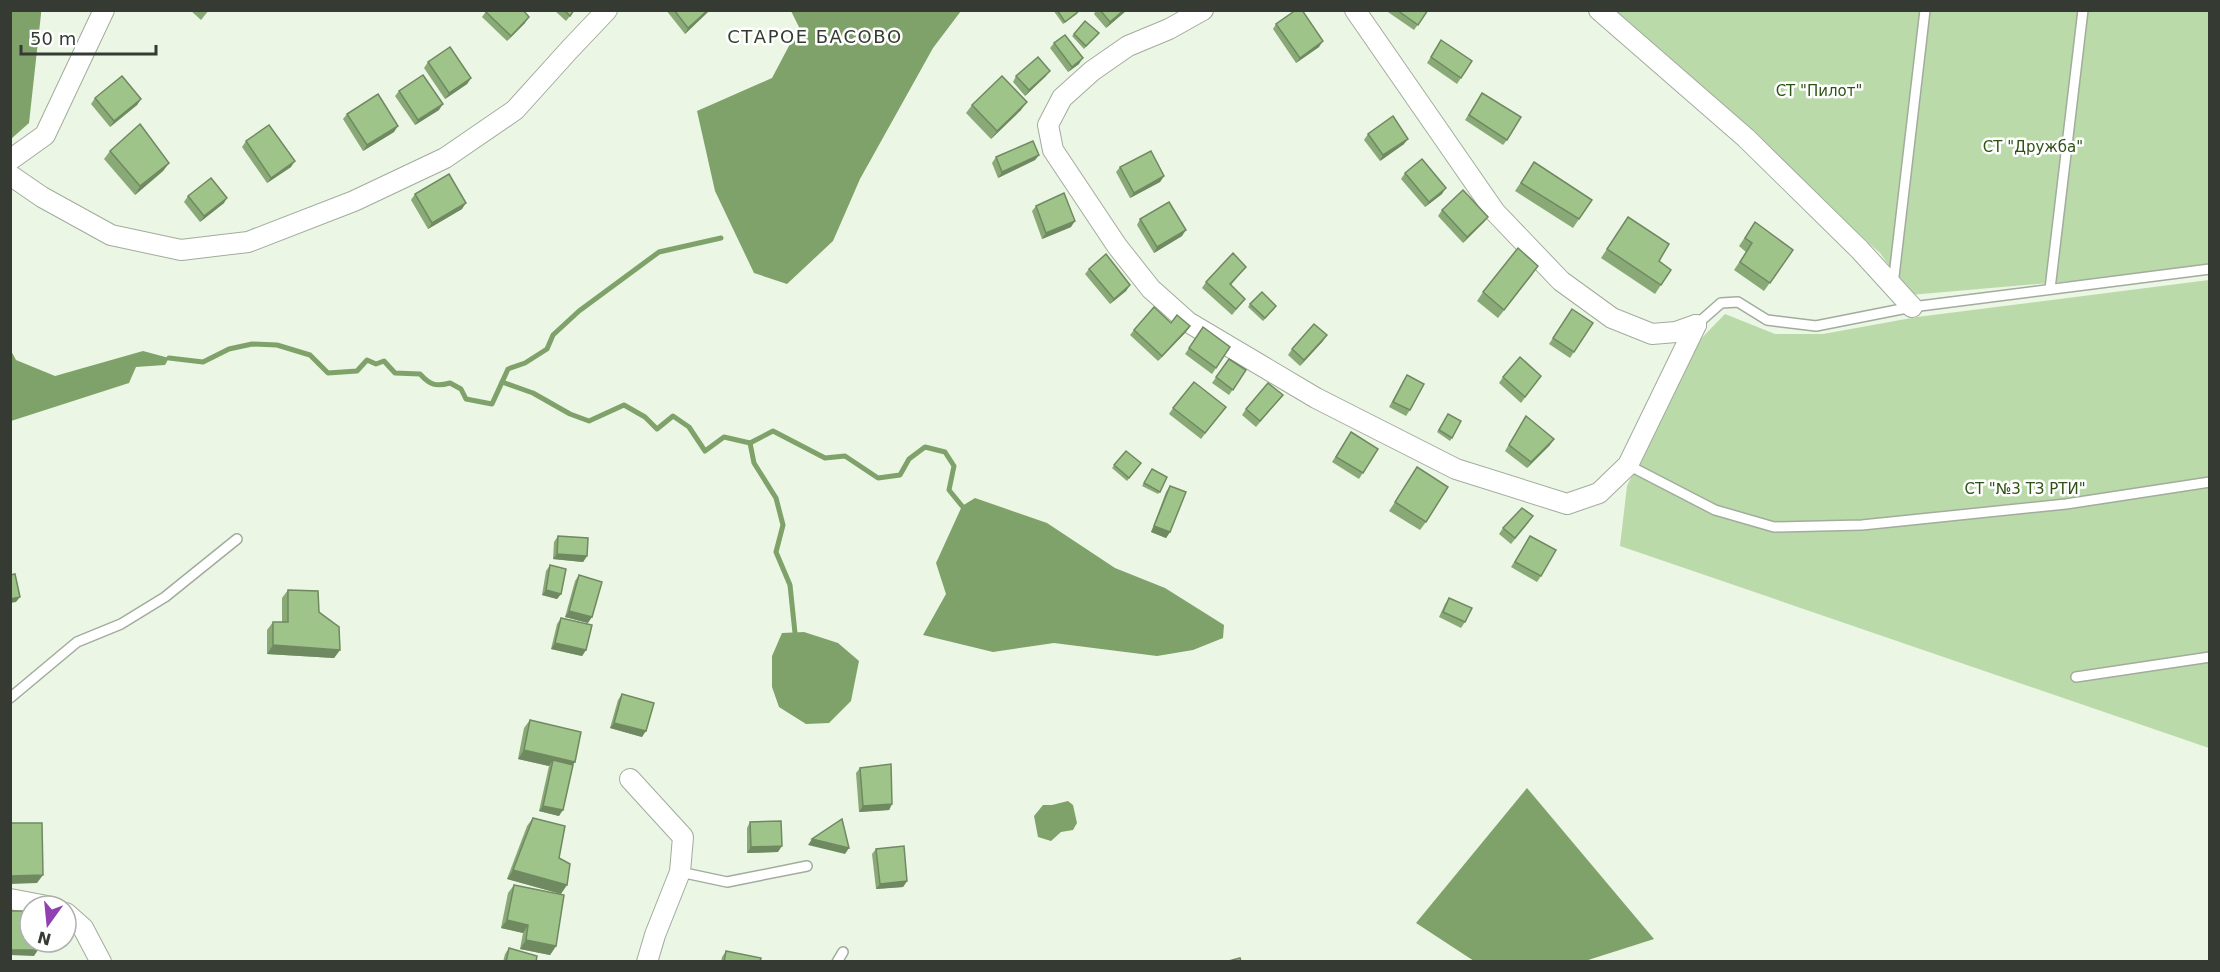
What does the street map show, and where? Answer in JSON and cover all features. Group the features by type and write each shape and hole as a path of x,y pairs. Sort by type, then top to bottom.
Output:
{"street":[{"path":"10,160 45,135 104,10"},
{"path":"10,175 42,197 111,235 181,249 248,242 354,201 445,158 515,110 607,10"},
{"path":"1203,10 1169,29 1128,46 1092,71 1062,98 1048,125 1053,150 1117,246 1151,289 1188,322 1316,398 1456,469 1567,504 1599,493 1628,465 1696,326"},
{"path":"1355,10 1494,212 1561,281 1612,318 1652,334 1676,332 1696,326"},
{"path":"1599,10 1746,138 1860,250 1912,307"},
{"path":"630,779 683,837 680,872 655,934 647,962"},
{"path":"78,924 101,962"}],"lane":[{"path":"1893,285 1926,10"},
{"path":"2050,289 2083,10"},
{"path":"1696,326 1721,303 1738,302 1767,320 1816,326 1912,307 2210,269"},
{"path":"1628,465 1715,510 1774,527 1862,525 2066,504 2210,482"},
{"path":"10,698 77,642 121,624 165,597 237,539"},
{"path":"2076,677 2210,657"},
{"path":"680,872 728,882 807,866"},
{"path":"837,962 843,952"}],"green space":[{"name":"СТ \"Дружба\"","path":"1607,11 2209,11 2209,269 1910,295 1880,253"},
{"name":"СТ \"№3 ТЗ РТИ\"","path":"2209,280 2209,748 1620,546 1627,486 1694,346 1725,314 1775,334 1823,334 1917,317"}],"shaded area":[{"path":"11,10 41,11 41,14 29,123 11,139"},
{"path":"791,11 961,11 933,48 860,179 833,241 787,284 754,273 715,191 697,111 772,78 799,27"},
{"path":"10,349 16,360 55,376 143,351 169,358 165,365 136,367 129,383 11,421"},
{"path":"975,498 1047,523 1115,568 1165,588 1224,625 1223,638 1193,650 1157,656 1054,643 993,652 923,635 946,594 936,563 962,506"},
{"path":"804,632 838,643 859,661 851,701 829,723 806,724 779,707 772,687 772,656 782,633"},
{"path":"1527,788 1654,939 1585,961 1474,961 1416,923"},
{"path":"1068,801 1073,805 1077,823 1073,830 1061,832 1051,841 1038,837 1034,816 1043,805"}],"building":[{"path":"487,10 523,10 529,17 511,36 486,12"},
{"path":"564,10 574,10 570,16"},
{"path":"674,10 708,10 688,28"},
{"path":"1057,10 1078,10 1079,11 1065,22"},
{"path":"1100,10 1124,10 1110,22"},
{"path":"1296,10 1302,10 1323,41 1300,58 1276,24"},
{"path":"1397,10 1428,10 1418,25"},
{"path":"1085,21 1099,33 1086,46 1074,34"},
{"path":"1065,35 1083,58 1072,67 1054,43"},
{"path":"1441,40 1472,61 1461,78 1431,57"},
{"path":"450,47 471,78 449,93 428,62"},
{"path":"1038,57 1050,71 1029,90 1016,76"},
{"path":"423,75 443,104 418,120 399,91"},
{"path":"122,76 141,99 114,121 95,98"},
{"path":"1002,76 1027,102 997,131 972,105"},
{"path":"1482,93 1521,117 1507,140 1469,115"},
{"path":"378,94 398,126 367,145 347,114"},
{"path":"1393,116 1408,139 1383,155 1368,134"},
{"path":"140,124 169,163 140,186 110,151"},
{"path":"269,125 295,161 271,178 246,141"},
{"path":"1033,141 1039,155 1002,172 996,157"},
{"path":"1151,151 1164,176 1134,193 1120,167"},
{"path":"1422,159 1446,188 1429,202 1405,173"},
{"path":"1534,162 1592,200 1579,219 1521,183"},
{"path":"449,174 466,203 432,223 415,194"},
{"path":"211,178 227,198 204,216 188,196"},
{"path":"1463,190 1488,217 1467,237 1442,210"},
{"path":"1064,193 1075,221 1046,233 1036,206"},
{"path":"1169,202 1186,230 1157,247 1140,219"},
{"path":"1628,217 1669,244 1659,261 1671,270 1661,285 1607,249"},
{"path":"1755,222 1793,250 1770,283 1740,262 1752,243 1745,238"},
{"path":"1518,248 1538,266 1504,310 1483,292"},
{"path":"1233,253 1246,267 1230,284 1245,299 1236,309 1206,282"},
{"path":"1106,254 1130,285 1114,299 1089,269"},
{"path":"1262,292 1276,306 1265,318 1250,304"},
{"path":"1154,307 1171,323 1177,315 1190,326 1162,356 1134,330"},
{"path":"1572,309 1593,323 1574,352 1553,338"},
{"path":"1314,324 1327,335 1304,360 1292,349"},
{"path":"1203,327 1230,347 1216,368 1189,348"},
{"path":"1520,357 1541,376 1525,397 1503,377"},
{"path":"1229,359 1246,370 1233,390 1216,377"},
{"path":"1407,375 1424,384 1410,410 1393,402"},
{"path":"1194,382 1226,407 1205,433 1173,408"},
{"path":"1268,383 1283,395 1260,421 1246,409"},
{"path":"1448,414 1461,421 1452,438 1439,430"},
{"path":"1526,416 1554,439 1531,462 1509,445"},
{"path":"1351,432 1378,449 1363,473 1336,457"},
{"path":"1126,451 1141,463 1129,478 1114,465"},
{"path":"1417,467 1448,487 1426,522 1395,502"},
{"path":"1152,469 1167,477 1160,492 1144,483"},
{"path":"1170,486 1186,492 1170,532 1154,526"},
{"path":"1522,508 1533,516 1515,538 1503,528"},
{"path":"558,536 588,538 587,556 557,554"},
{"path":"1530,536 1556,550 1541,576 1515,562"},
{"path":"550,565 566,569 561,594 546,590"},
{"path":"15,574 20,597 10,599 10,575"},
{"path":"579,575 602,582 592,617 569,611"},
{"path":"288,590 318,591 319,612 339,627 340,650 273,645 273,622 288,622"},
{"path":"1449,598 1472,608 1465,622 1443,612"},
{"path":"561,618 592,625 586,650 555,643"},
{"path":"622,694 654,703 646,731 614,723"},
{"path":"530,720 581,732 575,762 524,750"},
{"path":"553,760 573,765 563,810 543,806"},
{"path":"891,764 892,804 863,806 860,768"},
{"path":"533,818 565,826 559,858 570,864 567,885 513,870"},
{"path":"842,819 849,848 812,839"},
{"path":"781,821 782,846 751,847 750,822"},
{"path":"10,823 42,823 43,875 10,876"},
{"path":"904,846 907,881 880,884 876,849"},
{"path":"514,885 564,895 556,946 526,940 528,925 507,920"},
{"path":"10,911 18,911 18,950 10,950"},
{"path":"509,948 537,956 536,962 506,962"},
{"path":"726,951 761,958 760,962 724,962"},
{"path":"1240,958 1241,962 1225,962"}],"waterway":[{"path":"169,358 203,362 229,349 252,344 277,345 310,355 328,373 357,371 367,360 376,364 384,361 395,373 420,374 430,383 437,385 450,383 461,389 466,399 492,404 508,369 525,363 547,349 553,335 579,311 659,252 721,238"},
{"path":"502,382 533,393 570,414 589,421 624,405 645,417 657,429 673,416 689,427 705,451 724,437 750,443 773,431 825,458 845,456 878,478 900,475 909,459 925,447 945,452 954,466 949,490 962,506"},
{"path":"750,443 754,463 776,498 783,525 776,552 790,585 795,633"}],"district":[{"name":"СТАРОЕ БАСОВО","path":"815,36"}],"park label":[{"name":"СТ \"Пилот\"","path":"1819,91"}]}
